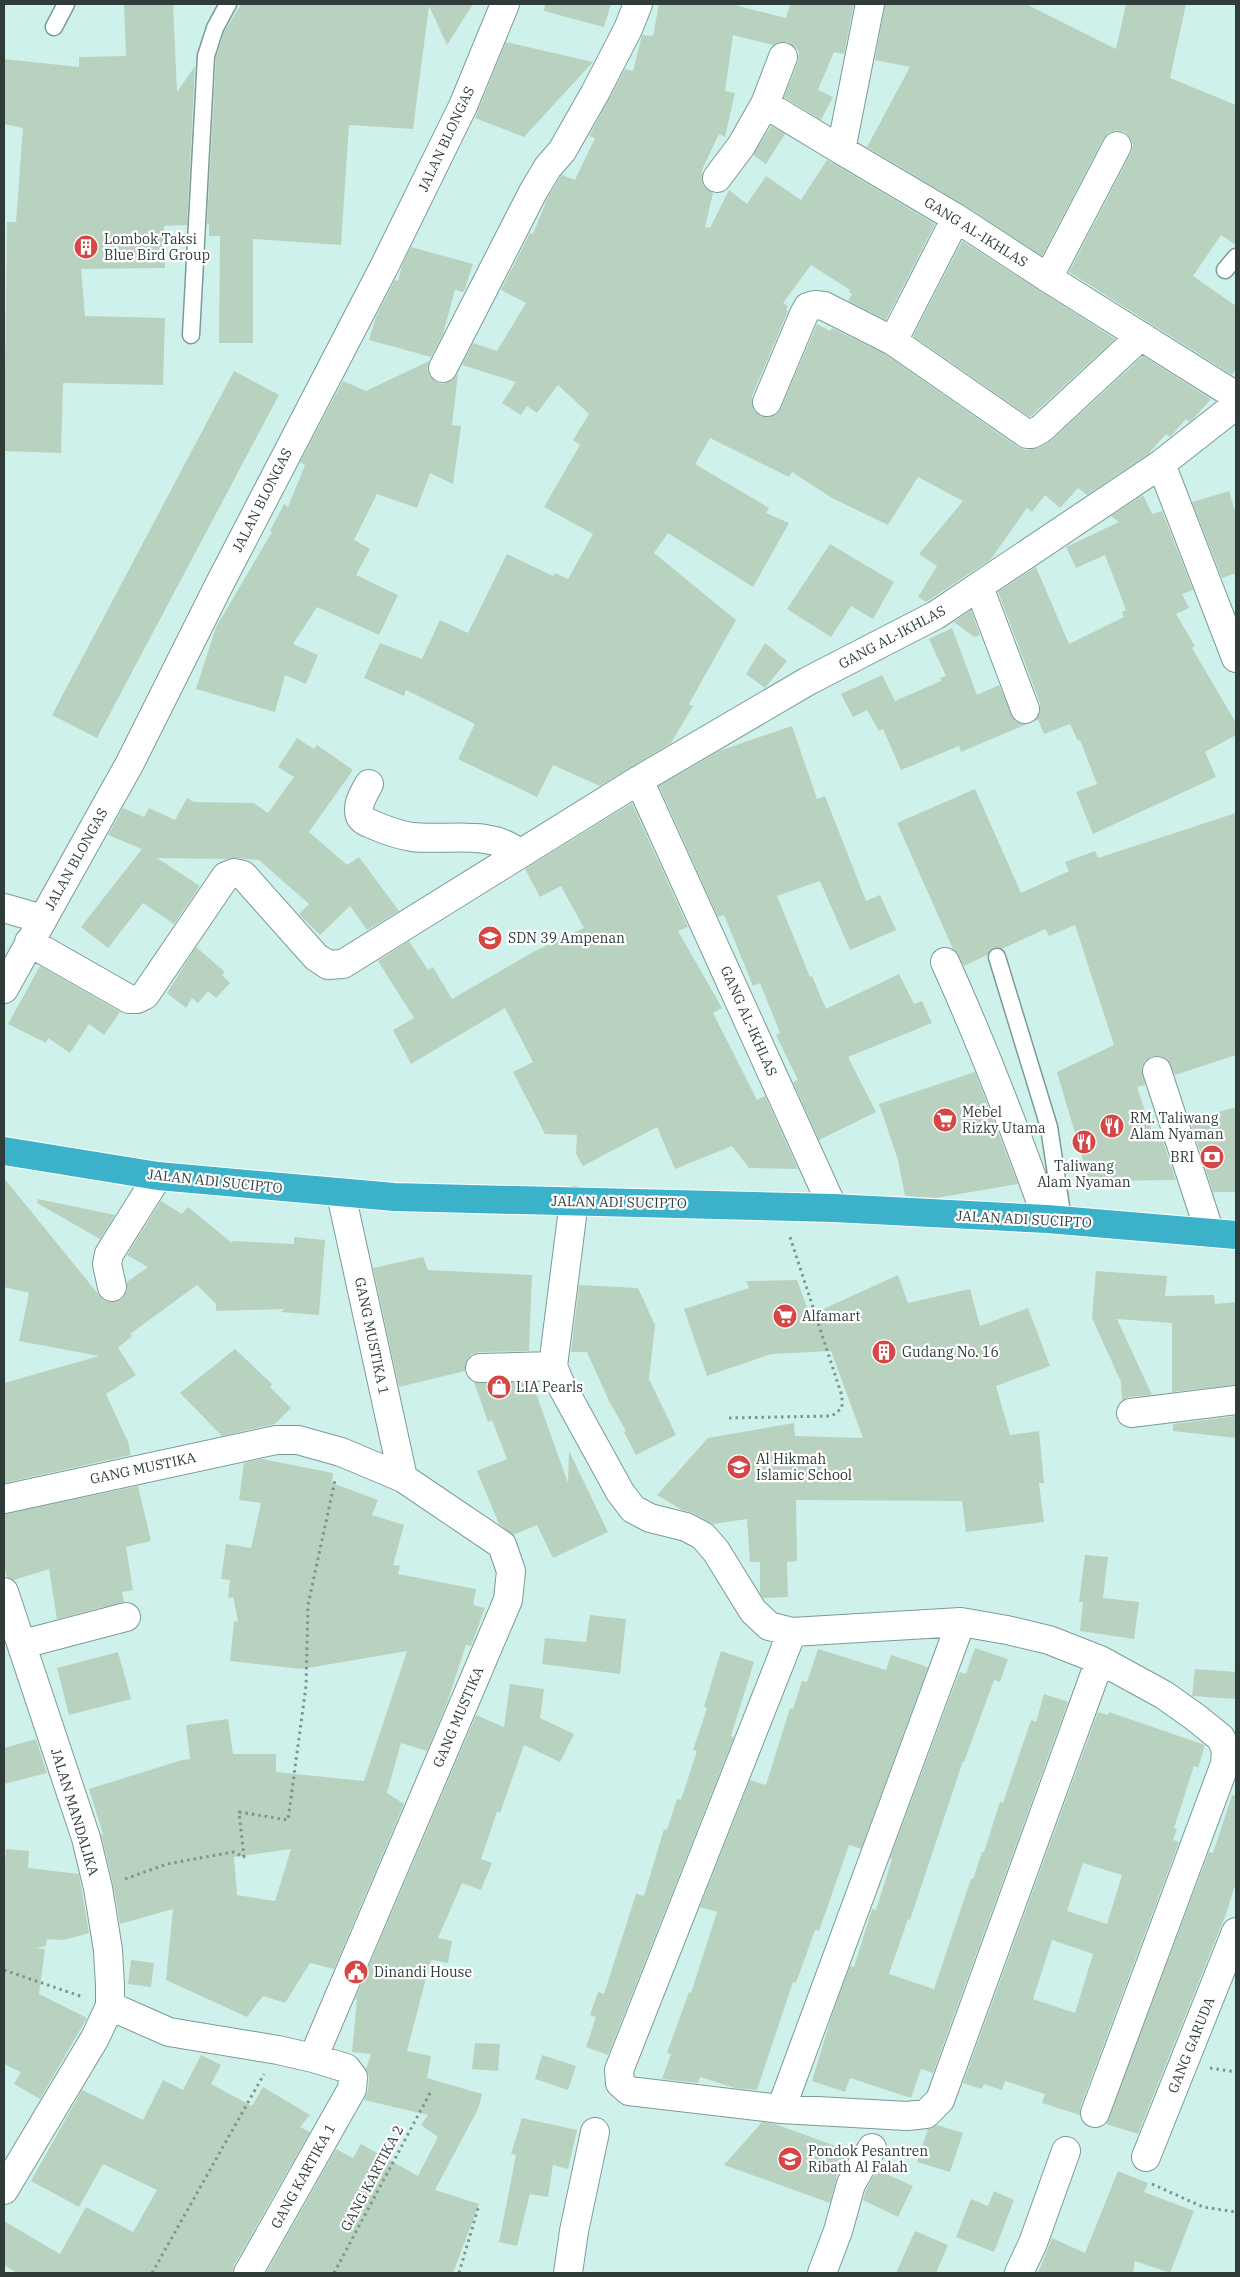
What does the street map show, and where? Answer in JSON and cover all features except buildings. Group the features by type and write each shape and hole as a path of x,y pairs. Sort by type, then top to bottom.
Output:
{"highway":[{"name":"JALAN ADI SUCIPTO","path":"4,1151 158,1176 394,1198 833,1208 1055,1220 1223,1234"}],"street":[{"name":"JALAN BLONGAS","path":"4,989 130,763 219,585 384,267 463,106 505,4"},
{"path":"443,368 533,192 548,167 562,151 617,53 638,4"},
{"path":"841,150 870,4"},
{"path":"717,178 741,146 764,104 783,57"},
{"name":"GANG AL-IKHLAS","path":"764,104 956,218 1236,396"},
{"path":"1048,278 1118,146"},
{"path":"893,341 956,218"},
{"path":"767,402 808,306 815,304 824,306 893,341 1018,430 1032,434 1041,428 1141,336"},
{"name":"GANG AL-IKHLAS","path":"29,942 129,999 137,999 145,995 226,876 238,873 243,875 316,957 328,965 343,964 639,780 808,681 918,626 1161,464 1236,405"},
{"path":"1161,464 1236,658"},
{"path":"979,587 1024,709"},
{"name":"GANG AL-IKHLAS","path":"639,780 833,1208"},
{"path":"369,784 361,799 359,810 361,818 365,821 392,833 412,837 454,836 494,840 508,844 519,853"},
{"path":"4,908 42,919"},
{"path":"945,962 1055,1220"},
{"path":"1157,1070 1223,1234"},
{"path":"112,1287 107,1264 109,1254 158,1176"},
{"name":"GANG MUSTIKA 1","path":"341,1194 403,1478"},
{"path":"574,1201 553,1366 559,1381 615,1484 633,1509 650,1518 686,1527 703,1536 716,1551 753,1611 769,1626 792,1632 960,1622 1049,1640 1100,1660 1164,1695 1196,1717 1221,1738 1226,1750 1225,1764 1095,2113"},
{"path":"480,1368 553,1366"},
{"path":"1131,1413 1236,1400"},
{"name":"GANG MUSTIKA","path":"4,1499 276,1440 298,1440 342,1452 403,1478 502,1544 511,1571 508,1600 313,2058"},
{"name":"JALAN MANDALIKA","path":"4,1592 23,1644 86,1838 98,1888 108,1950 110,2006 95,2038 4,2190"},
{"path":"23,1644 126,1617"},
{"path":"780,2108 960,1622"},
{"path":"792,1632 619,2070 620,2083 629,2091 780,2108 907,2116 926,2114 940,2100 1100,1660"},
{"name":"GANG GARUDA","path":"1146,2157 1236,1932"},
{"path":"110,2006 169,2032 190,2037 278,2050 313,2058"},
{"name":"GANG KARTIKA 1","path":"248,2273 352,2089 353,2077 346,2068 313,2058"},
{"path":"568,2273 574,2231 594,2132"},
{"path":"822,2273 838,2231 851,2184 872,2148"},
{"path":"1018,2273 1033,2243 1066,2151"}],"lane":[{"path":"54,28 66,4"},
{"path":"191,334 206,56 215,28 228,4"},
{"path":"1225,270 1236,257"},
{"path":"997,957 1049,1127 1055,1220"}],"path":[{"path":"729,1418 832,1416 842,1408 842,1396 780,1207"},
{"path":"98,1888 167,1864 234,1852 244,1857 240,1812 288,1820 306,1686 308,1605 342,1452"},
{"path":"4,1970 110,2006"},
{"path":"152,2273 278,2050"},
{"name":"GANG KARTIKA 2","path":"334,2273 430,2093"},
{"path":"1146,2157 1152,2185 1203,2207 1236,2212"},
{"path":"459,2273 478,2205"}],"place":[{"name":"Lombok Taksi Blue Bird Group","path":"86,247"},
{"name":"SDN 39 Ampenan","path":"490,938"},
{"name":"Mebel Rizky Utama","path":"945,1120"},
{"name":"RM. Taliwang Alam Nyaman","path":"1112,1126"},
{"name":"Taliwang Alam Nyaman","path":"1084,1142"},
{"name":"BRI","path":"1212,1157"},
{"name":"Alfamart","path":"785,1316"},
{"name":"Gudang No. 16","path":"884,1352"},
{"name":"LIA Pearls","path":"499,1387"},
{"name":"Al Hikmah Islamic School","path":"739,1467"},
{"name":"Dinandi House","path":"356,1972"},
{"name":"Pondok Pesantren Ribath Al Falah","path":"790,2159"}]}
